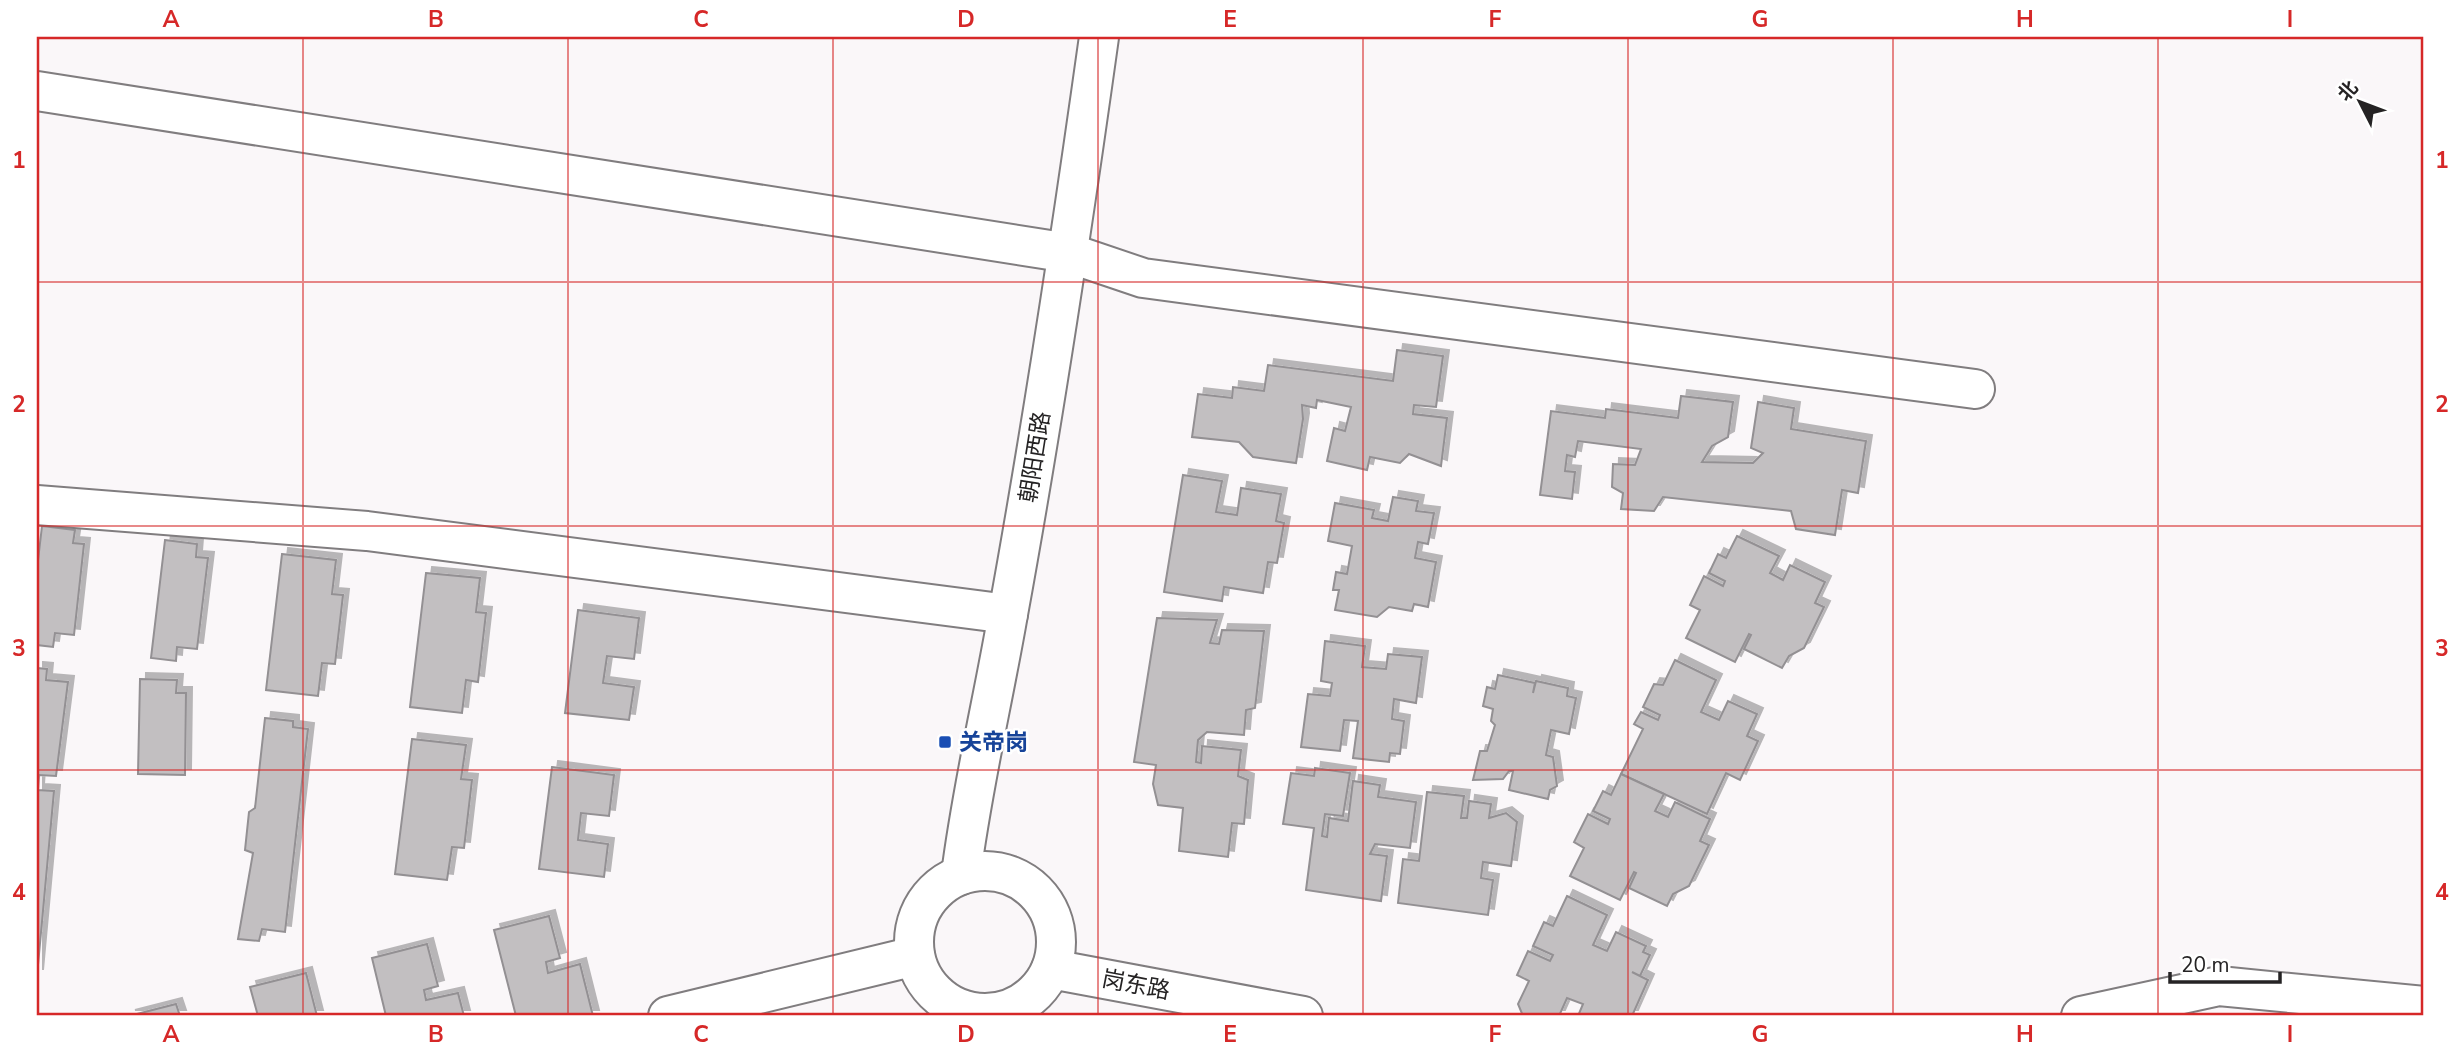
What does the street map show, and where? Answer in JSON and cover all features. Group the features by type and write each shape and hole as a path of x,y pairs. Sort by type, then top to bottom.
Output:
{"street":[{"name":"朝阳西路","path":"961,875 968,821 1008,614 1069,253 1099,37"},
{"path":"37,90 1069,253 1143,278 1975,388"},
{"path":"37,505 367,531 1008,614"},
{"path":"996,869 1025,883 1041,898 1053,920 1056,944 1051,969 1038,990 1018,1005 995,1013 970,1012 947,1003 928,987 917,965 913,944 916,921 926,901 941,885 961,875 996,869"},
{"path":"668,1016 915,956"},
{"name":"岗东路","path":"1051,969 1303,1016"},
{"path":"2081,1016 2219,986 2424,1006"}],"building":[{"path":"1397,350 1443,356 1436,407 1414,405 1413,414 1447,418 1441,466 1409,454 1400,463 1370,457 1367,470 1327,461 1334,428 1345,431 1351,407 1317,400 1316,408 1302,405 1303,419 1296,463 1253,457 1239,442 1192,437 1198,394 1232,398 1233,387 1264,391 1268,365 1393,381"},
{"path":"1681,396 1733,402 1728,437 1712,446 1702,462 1753,463 1763,453 1751,448 1758,402 1794,408 1791,429 1866,441 1858,493 1842,490 1835,535 1796,529 1791,511 1663,497 1654,511 1621,509 1623,493 1612,487 1613,464 1635,465 1641,449 1578,441 1575,457 1567,455 1565,471 1575,472 1572,499 1540,495 1551,411 1605,418 1606,409 1678,418"},
{"path":"1183,475 1222,481 1216,512 1237,515 1241,488 1281,494 1276,521 1284,523 1277,563 1268,562 1263,593 1224,587 1222,601 1164,592"},
{"path":"1393,497 1418,501 1416,511 1434,513 1428,544 1418,542 1415,558 1436,562 1428,607 1414,604 1412,611 1389,607 1377,617 1335,610 1339,590 1333,590 1336,572 1347,574 1352,546 1328,541 1335,503 1374,510 1372,518 1388,521"},
{"path":"42,526 75,530 73,543 84,544 74,635 55,633 53,647 37,645 37,569"},
{"path":"1737,536 1779,556 1770,573 1783,580 1790,565 1825,582 1815,603 1824,607 1804,648 1789,656 1782,668 1744,649 1751,635 1749,634 1735,662 1686,638 1700,610 1690,605 1704,576 1723,586 1725,581 1709,573 1718,554 1726,558"},
{"path":"165,540 197,544 196,557 208,558 197,649 177,647 176,661 151,658"},
{"path":"282,554 336,560 332,594 343,595 335,664 322,663 318,696 266,690"},
{"path":"426,573 480,578 476,612 486,613 478,682 466,680 462,713 410,707"},
{"path":"578,610 639,618 634,659 607,656 603,683 634,687 629,720 565,713"},
{"path":"1157,618 1217,620 1210,643 1219,644 1222,630 1264,631 1255,708 1246,710 1244,735 1207,732 1198,740 1196,762 1201,763 1202,746 1241,750 1238,776 1248,780 1244,824 1232,823 1228,857 1179,851 1183,808 1158,805 1153,784 1156,765 1134,762"},
{"path":"1325,641 1365,646 1362,667 1386,669 1388,654 1422,657 1416,703 1394,699 1392,719 1404,721 1400,754 1390,753 1389,762 1353,758 1358,721 1344,720 1340,751 1301,747 1308,694 1330,696 1332,683 1321,681"},
{"path":"1675,660 1716,680 1701,712 1719,720 1728,701 1757,714 1747,736 1758,741 1740,780 1726,773 1707,814 1621,774 1643,729 1634,724 1641,712 1658,720 1660,715 1643,707 1654,684 1663,685"},
{"path":"37,668 47,669 46,680 68,682 56,776 39,775 38,790 54,791 37,976"},
{"path":"1498,675 1535,683 1533,693 1536,681 1568,688 1567,696 1576,698 1569,734 1551,730 1546,755 1553,757 1557,786 1550,790 1548,799 1509,790 1513,771 1509,771 1503,779 1473,780 1480,751 1487,751 1495,725 1491,721 1493,709 1483,706 1487,687 1495,689"},
{"path":"140,679 177,680 176,693 186,693 185,775 138,774"},
{"path":"265,718 293,721 293,727 308,729 285,932 262,929 259,941 238,939 253,853 245,850 249,812 255,808"},
{"path":"412,739 466,745 461,779 472,780 464,848 452,847 447,880 395,874"},
{"path":"552,767 614,775 609,816 581,813 578,840 608,844 604,877 539,869"},
{"path":"1315,768 1350,773 1343,816 1325,814 1322,836 1327,837 1329,818 1348,821 1353,781 1380,785 1378,797 1416,802 1410,848 1375,844 1370,854 1387,856 1381,901 1306,890 1314,828 1283,824 1291,773 1314,776"},
{"path":"1621,774 1664,794 1655,811 1668,817 1675,802 1710,819 1700,841 1709,845 1689,886 1673,894 1667,906 1629,888 1636,873 1634,872 1620,900 1570,876 1584,848 1574,842 1588,814 1608,824 1610,819 1593,811 1603,791 1611,795"},
{"path":"1427,792 1464,796 1461,818 1467,818 1469,801 1491,804 1489,818 1506,813 1517,822 1511,866 1483,862 1481,878 1493,880 1488,915 1398,903 1403,859 1419,861"},
{"path":"1567,896 1607,915 1593,945 1607,951 1616,932 1646,946 1643,952 1650,955 1640,976 1648,980 1632,1016 1578,1016 1583,1004 1567,998 1559,1016 1523,1016 1518,1004 1529,981 1517,975 1528,951 1550,961 1553,955 1533,946 1544,922 1553,926"},
{"path":"549,916 560,958 546,962 548,973 580,964 593,1016 516,1016 494,930"},
{"path":"427,944 438,986 424,990 426,1000 458,993 464,1016 386,1016 372,958"},
{"path":"306,973 317,1016 258,1016 250,987"},
{"path":"176,1004 180,1016 129,1016"}],"place":[{"name":"关帝岗","path":"945,742"}]}
